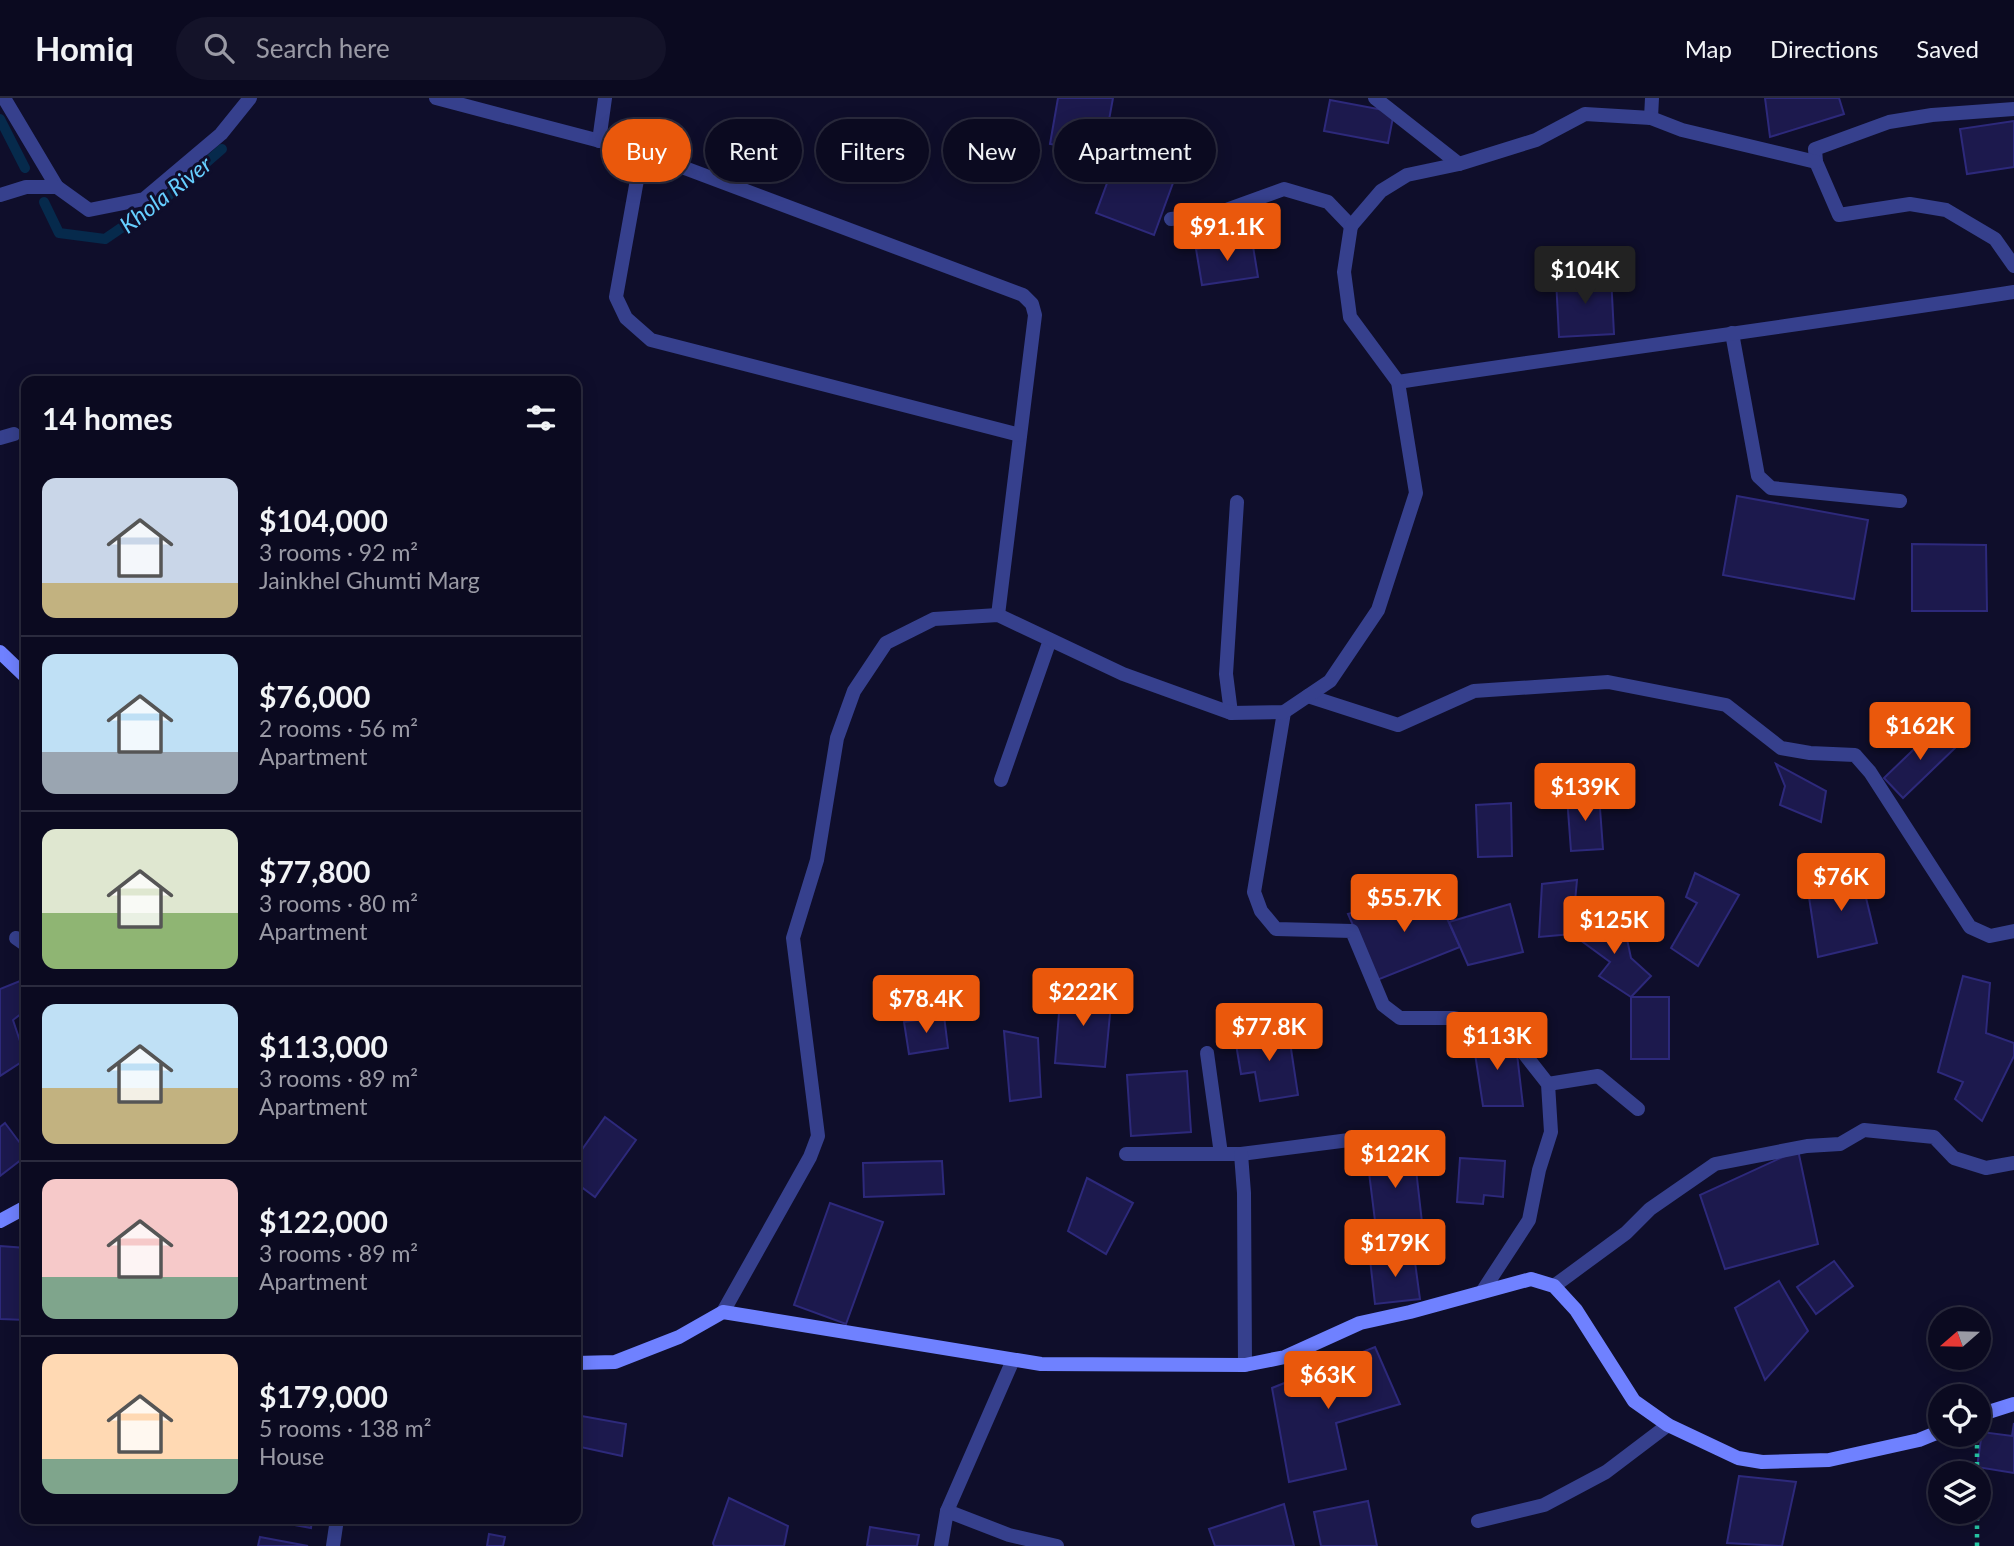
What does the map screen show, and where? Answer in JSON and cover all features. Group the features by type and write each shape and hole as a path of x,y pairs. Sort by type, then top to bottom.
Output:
{"main road":[{"path":"0,652 21,672"},
{"path":"0,1221 21,1210"},
{"path":"581,1363 615,1362 679,1337 723,1312 1041,1364 1245,1364 1285,1357 1360,1323 1531,1279 1554,1286 1576,1310 1634,1401 1668,1425 1738,1458 1762,1462 1829,1460 1928,1436"},
{"path":"1991,1411 2014,1404"}],"street":[{"path":"4,98 57,187 89,210 144,199 221,134 250,98"},
{"path":"436,98 602,142"},
{"path":"599,141 605,98"},
{"path":"1375,98 1459,164"},
{"path":"1651,118 1652,98"},
{"path":"2014,109 1932,115 1889,122 1815,149 1816,162 1839,215 1910,204 1946,210 1996,239 2014,266"},
{"path":"723,1312 810,1157 818,1136 793,938 817,860 837,738 854,691 886,643 934,619 998,615 1123,674 1231,713 1283,712 1330,681 1378,610 1416,493 1398,382 1350,317 1344,272 1351,226 1381,191 1407,175 1459,164 1535,140 1585,114 1651,118 1682,130 1816,162"},
{"path":"691,170 1023,295 1032,303 1035,315 998,615"},
{"path":"637,182 616,297 625,318 650,340 1020,435"},
{"path":"0,195 26,187 57,187"},
{"path":"1171,219 1215,214 1284,189 1328,202 1351,226"},
{"path":"1398,382 1858,317 2014,292"},
{"path":"1732,333 1758,476 1771,488 1900,501"},
{"path":"1231,713 1226,674 1237,502"},
{"path":"1001,780 1050,640"},
{"path":"1308,696 1398,725 1474,691 1608,682 1726,705 1781,748 1810,754 1855,755 1870,772 1970,927 1990,936 2014,931"},
{"path":"1283,712 1254,892 1261,911 1276,929 1352,931 1383,1005 1400,1018 1454,1018 1504,1029 1548,1084 1550,1132 1539,1170 1530,1220 1482,1292"},
{"path":"1207,1053 1222,1154"},
{"path":"1548,1084 1598,1076 1639,1109"},
{"path":"1554,1286 1626,1233 1650,1209 1715,1164 1807,1146 1840,1143 1864,1130 1934,1137 1954,1158 1986,1168 2014,1163"},
{"path":"1126,1154 1241,1154 1349,1140"},
{"path":"1241,1154 1245,1364"},
{"path":"941,1546 947,1510 1013,1360"},
{"path":"1478,1521 1544,1505 1606,1472 1668,1425"},
{"path":"947,1510 1009,1535 1057,1546"},
{"path":"334,1546 336,1524"}],"path":[{"path":"1976,1546 1977,1524"}],"building":[{"path":"1058,98 1113,98 1109,119 1054,119"},
{"path":"1765,98 1839,98 1844,114 1770,137"},
{"path":"1330,100 1394,112 1388,143 1324,131"},
{"path":"1054,121 1054,145 1050,144"},
{"path":"2014,121 2014,167 1967,174 1960,129"},
{"path":"1107,182 1173,182 1154,235 1096,213"},
{"path":"1252,240 1258,277 1202,285 1196,249"},
{"path":"1611,276 1614,334 1559,337 1556,279"},
{"path":"1737,496 1868,520 1854,599 1723,575"},
{"path":"1912,544 1986,545 1987,611 1912,611"},
{"path":"1937,727 1956,747 1903,798 1884,778"},
{"path":"1776,764 1826,791 1821,822 1780,805 1785,786"},
{"path":"1599,795 1603,849 1571,851 1567,797"},
{"path":"1511,803 1512,856 1478,857 1476,805"},
{"path":"1858,865 1877,943 1818,957 1807,884"},
{"path":"1695,873 1739,895 1698,966 1671,948 1697,903 1686,897"},
{"path":"1577,880 1572,934 1539,937 1542,884"},
{"path":"1435,892 1460,947 1377,980 1348,914"},
{"path":"1510,904 1523,952 1468,965 1449,922"},
{"path":"1595,917 1627,939 1631,958 1651,976 1631,997 1599,976 1610,962 1572,934"},
{"path":"1963,976 1990,983 1986,1033 2014,1043 2014,1056 1982,1121 1955,1099 1963,1082 1938,1072"},
{"path":"21,981 21,1014 13,1020 21,1044 21,1062 0,1076 0,989"},
{"path":"1061,988 1112,993 1105,1067 1055,1063"},
{"path":"1631,997 1669,997 1669,1059 1631,1059"},
{"path":"944,1016 948,1048 909,1054 904,1022"},
{"path":"1288,1029 1298,1095 1260,1101 1255,1072 1241,1074 1235,1038"},
{"path":"1004,1031 1038,1038 1041,1097 1010,1101"},
{"path":"1494,1031 1502,1052 1517,1054 1523,1106 1483,1106 1472,1034"},
{"path":"1187,1071 1191,1132 1131,1136 1127,1075"},
{"path":"605,1117 636,1140 595,1197 581,1187 581,1151"},
{"path":"5,1123 21,1144 21,1160 0,1176 0,1127"},
{"path":"1412,1134 1424,1240 1378,1245 1365,1140"},
{"path":"1798,1150 1818,1244 1725,1269 1700,1195"},
{"path":"1460,1158 1505,1161 1503,1197 1484,1195 1483,1204 1457,1202"},
{"path":"942,1161 944,1194 864,1197 863,1163"},
{"path":"1087,1178 1133,1203 1106,1254 1068,1231"},
{"path":"830,1203 883,1222 846,1324 794,1305"},
{"path":"0,1246 21,1248 21,1320 0,1319"},
{"path":"1414,1255 1420,1299 1375,1304 1370,1259"},
{"path":"1834,1261 1853,1286 1816,1314 1797,1287"},
{"path":"1779,1281 1808,1331 1765,1380 1735,1308"},
{"path":"1375,1347 1400,1404 1336,1423 1346,1469 1289,1482 1272,1388"},
{"path":"581,1416 626,1424 622,1456 581,1447"},
{"path":"2014,1423 2014,1473 1991,1469 1991,1461 1978,1461 1980,1447 1991,1447 1991,1433 2012,1436"},
{"path":"1739,1476 1796,1482 1782,1546 1727,1543"},
{"path":"729,1498 788,1526 784,1546 714,1546"},
{"path":"1368,1501 1377,1546 1321,1546 1314,1512"},
{"path":"1284,1504 1294,1546 1215,1546 1209,1529"},
{"path":"289,1524 311,1524 311,1528"},
{"path":"870,1527 919,1535 917,1546 867,1546"},
{"path":"489,1534 505,1537 503,1546 487,1546"},
{"path":"260,1537 308,1546 258,1546"}],"waterway":[{"name":"Khola River","path":"0,119 25,168"},
{"name":"Khola River","path":"44,202 59,233 105,239 168,196 222,149"}]}
